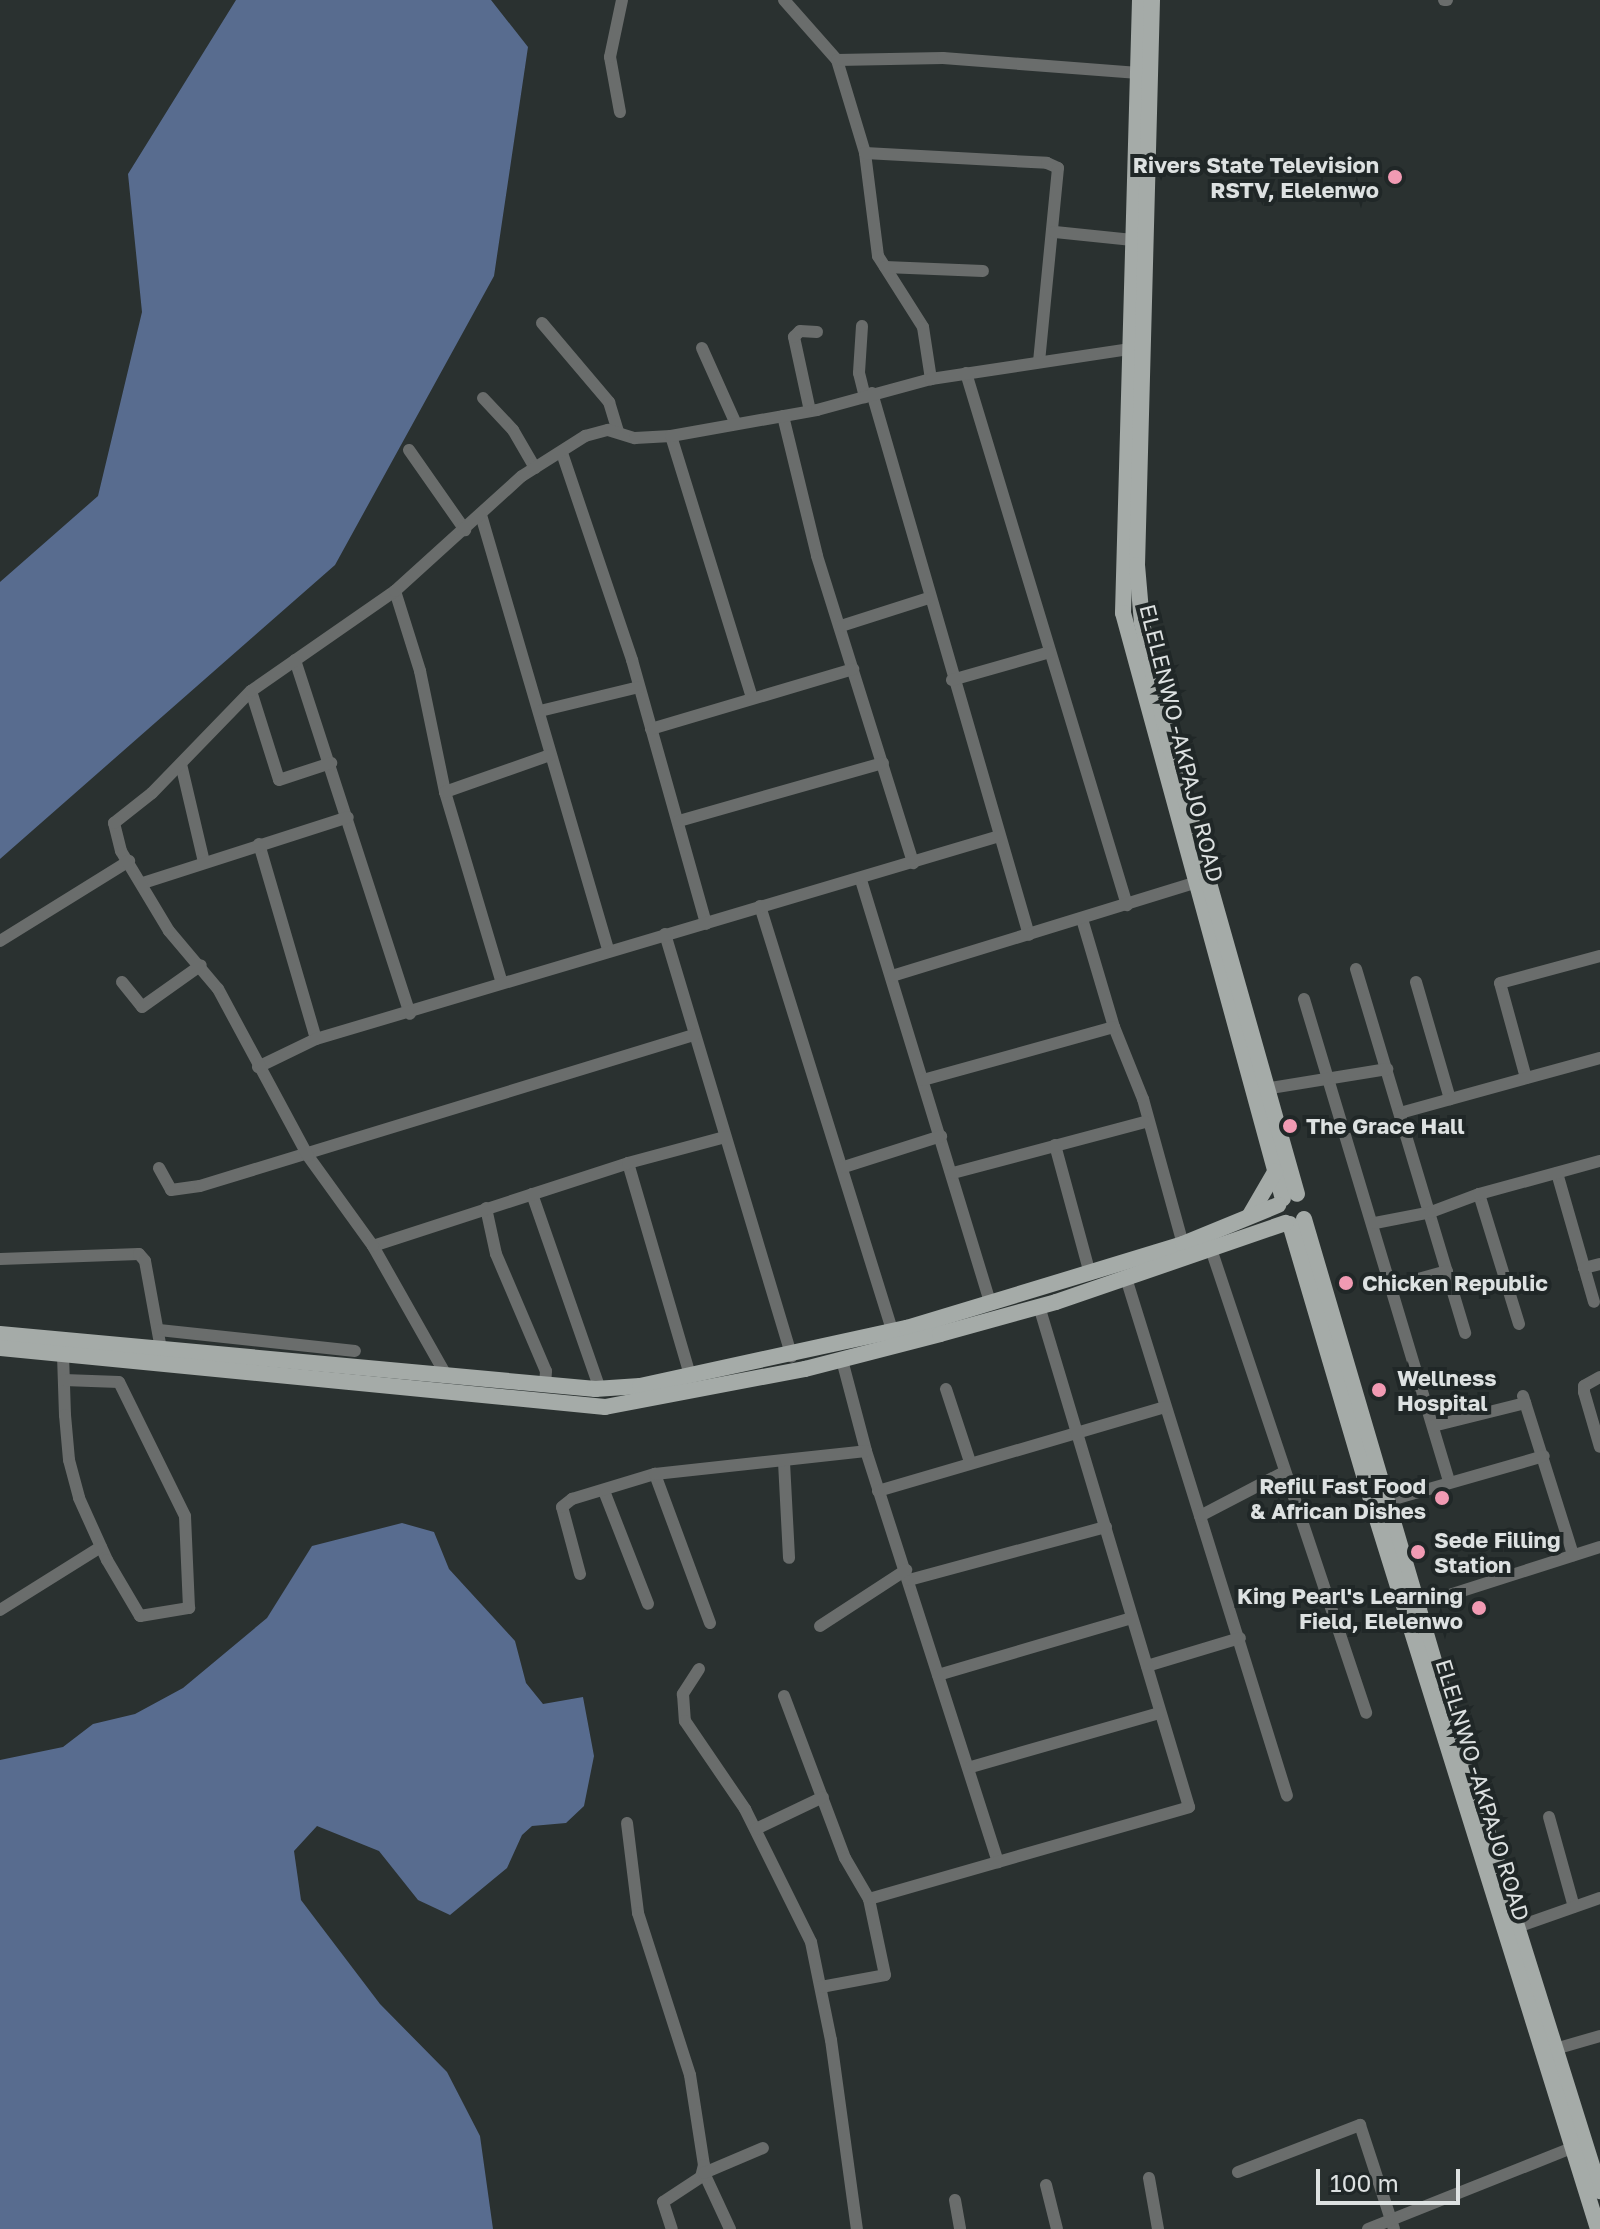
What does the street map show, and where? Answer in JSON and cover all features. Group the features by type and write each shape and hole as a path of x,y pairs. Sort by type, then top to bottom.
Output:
{"main road":[{"name":"ELELENWO -AKPAJO ROAD","path":"1140,0 1123,613 1194,883 1275,1172 1286,1199"},
{"name":"ELELENWO -AKPAJO ROAD","path":"1152,0 1137,565 1142,623 1265,1089 1286,1199"},
{"path":"1246,1219 1265,1196 1275,1172"},
{"path":"1286,1199 1387,1501 1555,2049 1595,2161 1600,2191"},
{"path":"0,1334 600,1389 792,1356 893,1332 1183,1244 1286,1199 1307,1205 1293,1222 1039,1306 842,1360 605,1407 0,1348"},
{"name":"ELELNWO -AKPAJO ROAD","path":"1293,1222 1298,1252 1598,2229"},
{"path":"1259,1234 1280,1238 1298,1252"}],"street":[{"path":"620,112 610,57 622,0"},
{"path":"784,0 837,60 865,153 871,219 885,267 923,327 931,379"},
{"path":"837,60 943,58 1138,73"},
{"path":"865,153 1052,164 1059,173 1039,362"},
{"path":"1055,232 1133,240"},
{"path":"885,267 983,271"},
{"path":"542,323 609,402 618,431"},
{"path":"862,326 859,373 869,395 1029,935"},
{"path":"810,411 794,337 800,331 817,332"},
{"path":"702,348 736,424"},
{"path":"446,1375 373,1246 308,1156 280,1097 258,1067 237,1018 201,965 169,931 114,837 114,823 181,764 251,691 395,591 535,468 585,436 618,431 635,438 671,436 810,411 931,379 1129,349"},
{"path":"966,373 1127,905"},
{"path":"483,398 513,430 535,468"},
{"path":"783,416 817,556 913,863"},
{"path":"671,436 752,698"},
{"path":"409,450 465,530"},
{"path":"562,453 639,687 706,924"},
{"path":"481,515 608,950"},
{"path":"395,591 420,671 445,792 502,983"},
{"path":"841,626 929,598"},
{"path":"952,680 1050,652"},
{"path":"295,660 331,763 410,1014"},
{"path":"651,729 853,669"},
{"path":"540,711 639,687"},
{"path":"251,691 279,780 331,763"},
{"path":"445,792 550,755"},
{"path":"679,821 883,763"},
{"path":"181,764 204,862"},
{"path":"143,883 348,817"},
{"path":"258,1067 316,1039 410,1014 608,950 861,880 999,836"},
{"path":"259,844 316,1039"},
{"path":"0,941 129,861"},
{"path":"861,880 991,1304"},
{"path":"892,976 1194,883"},
{"path":"760,906 893,1332"},
{"path":"1082,919 1114,1027 1143,1099 1145,1122 1183,1244"},
{"path":"665,934 792,1356"},
{"path":"1526,1078 1500,983 1600,956"},
{"path":"122,982 142,1007 201,965"},
{"path":"1356,969 1465,1333"},
{"path":"1416,982 1450,1099"},
{"path":"1304,999 1375,1223 1449,1481"},
{"path":"923,1080 1114,1027"},
{"path":"159,1168 171,1190 308,1156 694,1035"},
{"path":"1400,1113 1600,1058"},
{"path":"1265,1089 1387,1069"},
{"path":"953,1173 1145,1122"},
{"path":"844,1167 941,1136"},
{"path":"373,1246 628,1163 725,1137"},
{"path":"1055,1145 1090,1274"},
{"path":"1375,1223 1431,1212 1479,1194 1600,1161"},
{"path":"628,1163 690,1375"},
{"path":"1557,1173 1594,1302"},
{"path":"532,1194 600,1389"},
{"path":"1479,1194 1519,1324"},
{"path":"486,1208 496,1254 546,1371 545,1385"},
{"path":"1211,1249 1366,1713"},
{"path":"0,1259 139,1254 145,1261 161,1349"},
{"path":"1584,1268 1600,1264"},
{"path":"1393,1286 1447,1271"},
{"path":"1126,1278 1287,1796"},
{"path":"869,1899 1189,1807 1106,1527 1074,1435 1039,1306"},
{"path":"159,1330 355,1351"},
{"path":"63,1355 64,1380 69,1460 101,1547 137,1614 145,1617 189,1608 185,1516 119,1382 64,1380"},
{"path":"842,1360 878,1491 971,1767 998,1862"},
{"path":"1600,1377 1584,1386 1584,1392 1600,1447"},
{"path":"946,1389 970,1462"},
{"path":"1433,1426 1524,1400 1573,1555"},
{"path":"878,1491 1165,1407"},
{"path":"580,1574 562,1507 572,1499 655,1474 866,1451"},
{"path":"1387,1501 1544,1456"},
{"path":"784,1462 789,1558"},
{"path":"1200,1516 1284,1472"},
{"path":"655,1474 710,1623"},
{"path":"604,1491 648,1604"},
{"path":"820,1626 908,1575 1106,1527"},
{"path":"0,1610 101,1547"},
{"path":"1418,1605 1600,1547"},
{"path":"938,1675 1132,1618"},
{"path":"1147,1666 1240,1638"},
{"path":"699,1669 683,1694 685,1721 725,1774 756,1829 811,1942 821,1987 857,2229"},
{"path":"784,1696 845,1858 869,1899 885,1975 821,1987"},
{"path":"971,1767 1159,1713"},
{"path":"756,1829 823,1797"},
{"path":"1549,1817 1574,1907"},
{"path":"627,1823 638,1913 690,2075 704,2173 730,2229"},
{"path":"1517,1927 1600,1898"},
{"path":"1555,2049 1600,2036"},
{"path":"1238,2172 1360,2125 1393,2225"},
{"path":"672,2229 663,2202 704,2173 763,2148"},
{"path":"1368,2229 1393,2225 1572,2148"},
{"path":"1149,2178 1158,2229"},
{"path":"1046,2185 1057,2229"},
{"path":"955,2200 960,2229"}],"water":[{"path":"236,0 491,0 528,47 494,276 335,565 0,859 0,582 98,496 142,312 128,174"},
{"path":"402,1523 434,1532 449,1569 515,1641 526,1683 543,1704 583,1697 594,1756 584,1806 566,1823 532,1826 522,1835 507,1868 450,1915 418,1900 379,1851 317,1826 294,1851 301,1900 380,2004 447,2072 480,2136 493,2229 0,2229 0,1760 63,1747 93,1724 135,1714 183,1688 267,1618 312,1546"}],"place":[{"name":"Rivers State Television RSTV, Elelenwo","path":"1395,177"},
{"name":"The Grace Hall","path":"1290,1126"},
{"name":"Chicken Republic","path":"1346,1283"},
{"name":"Wellness Hospital","path":"1379,1390"},
{"name":"Refill Fast Food & African Dishes","path":"1442,1498"},
{"name":"Sede Filling Station","path":"1418,1552"},
{"name":"King Pearl's Learning Field, Elelenwo","path":"1479,1608"}]}
